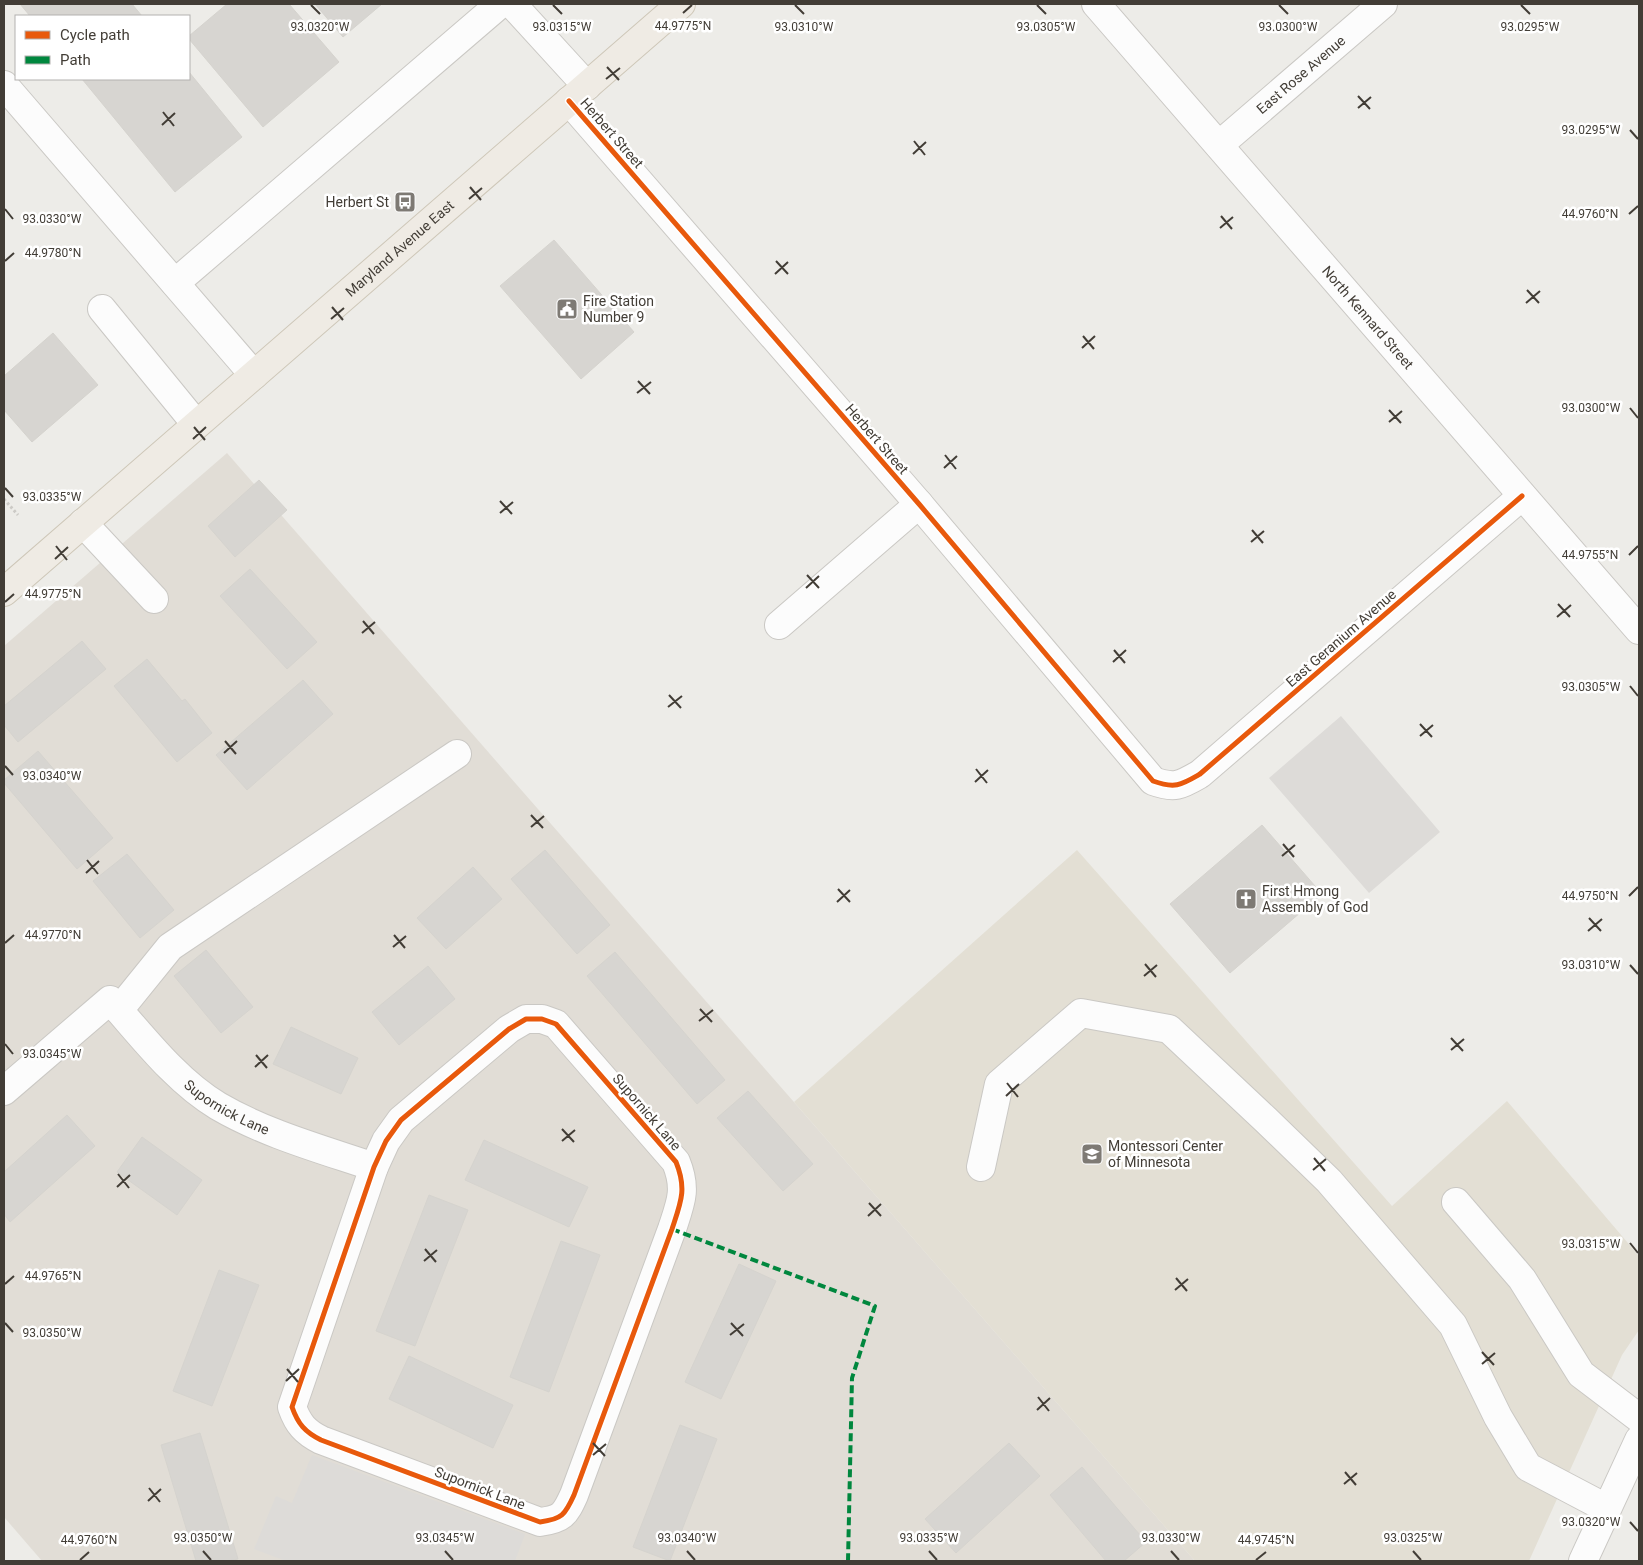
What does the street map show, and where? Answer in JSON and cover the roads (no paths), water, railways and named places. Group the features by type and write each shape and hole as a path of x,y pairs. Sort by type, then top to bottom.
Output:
{"main road":[{"name":"Maryland Avenue East","path":"4,592 681,4"}],"street":[{"path":"175,283 500,4"},
{"name":"Herbert Street","path":"512,4 578,93 919,504 1138,765 1153,781 1169,787"},
{"name":"North Kennard Street","path":"1096,4 1639,630"},
{"name":"East Rose Avenue","path":"1219,145 1383,4"},
{"path":"4,84 254,374"},
{"path":"102,309 196,424"},
{"name":"East Geranium Avenue","path":"1169,787 1183,784 1200,774 1522,496"},
{"path":"779,625 919,504"},
{"path":"83,523 154,599"},
{"path":"4,1091 115,1005 170,947 457,754"},
{"name":"Supornick Lane","path":"115,1005 177,1073 217,1105 268,1131 374,1167"},
{"path":"981,1167 999,1084 1081,1013 1169,1029 1329,1181 1453,1325 1498,1418 1528,1467 1606,1508"},
{"name":"Supornick Lane","path":"526,1019 542,1019 556,1024 676,1162 683,1179 682,1197 672,1229 574,1495 567,1510 556,1520 540,1522 321,1440 307,1433 296,1421 292,1406 296,1390 374,1167 386,1141 402,1120 509,1029 526,1019"},
{"path":"1456,1202 1522,1280 1581,1374 1639,1418"},
{"path":"1583,1561 1639,1440"}],"place":[{"name":"Herbert St","path":"405,202"},
{"name":"Fire Station Number 9","path":"567,309"},
{"name":"First Hmong Assembly of God","path":"1246,899"},
{"name":"Montessori Center of Minnesota","path":"1092,1154"}]}
